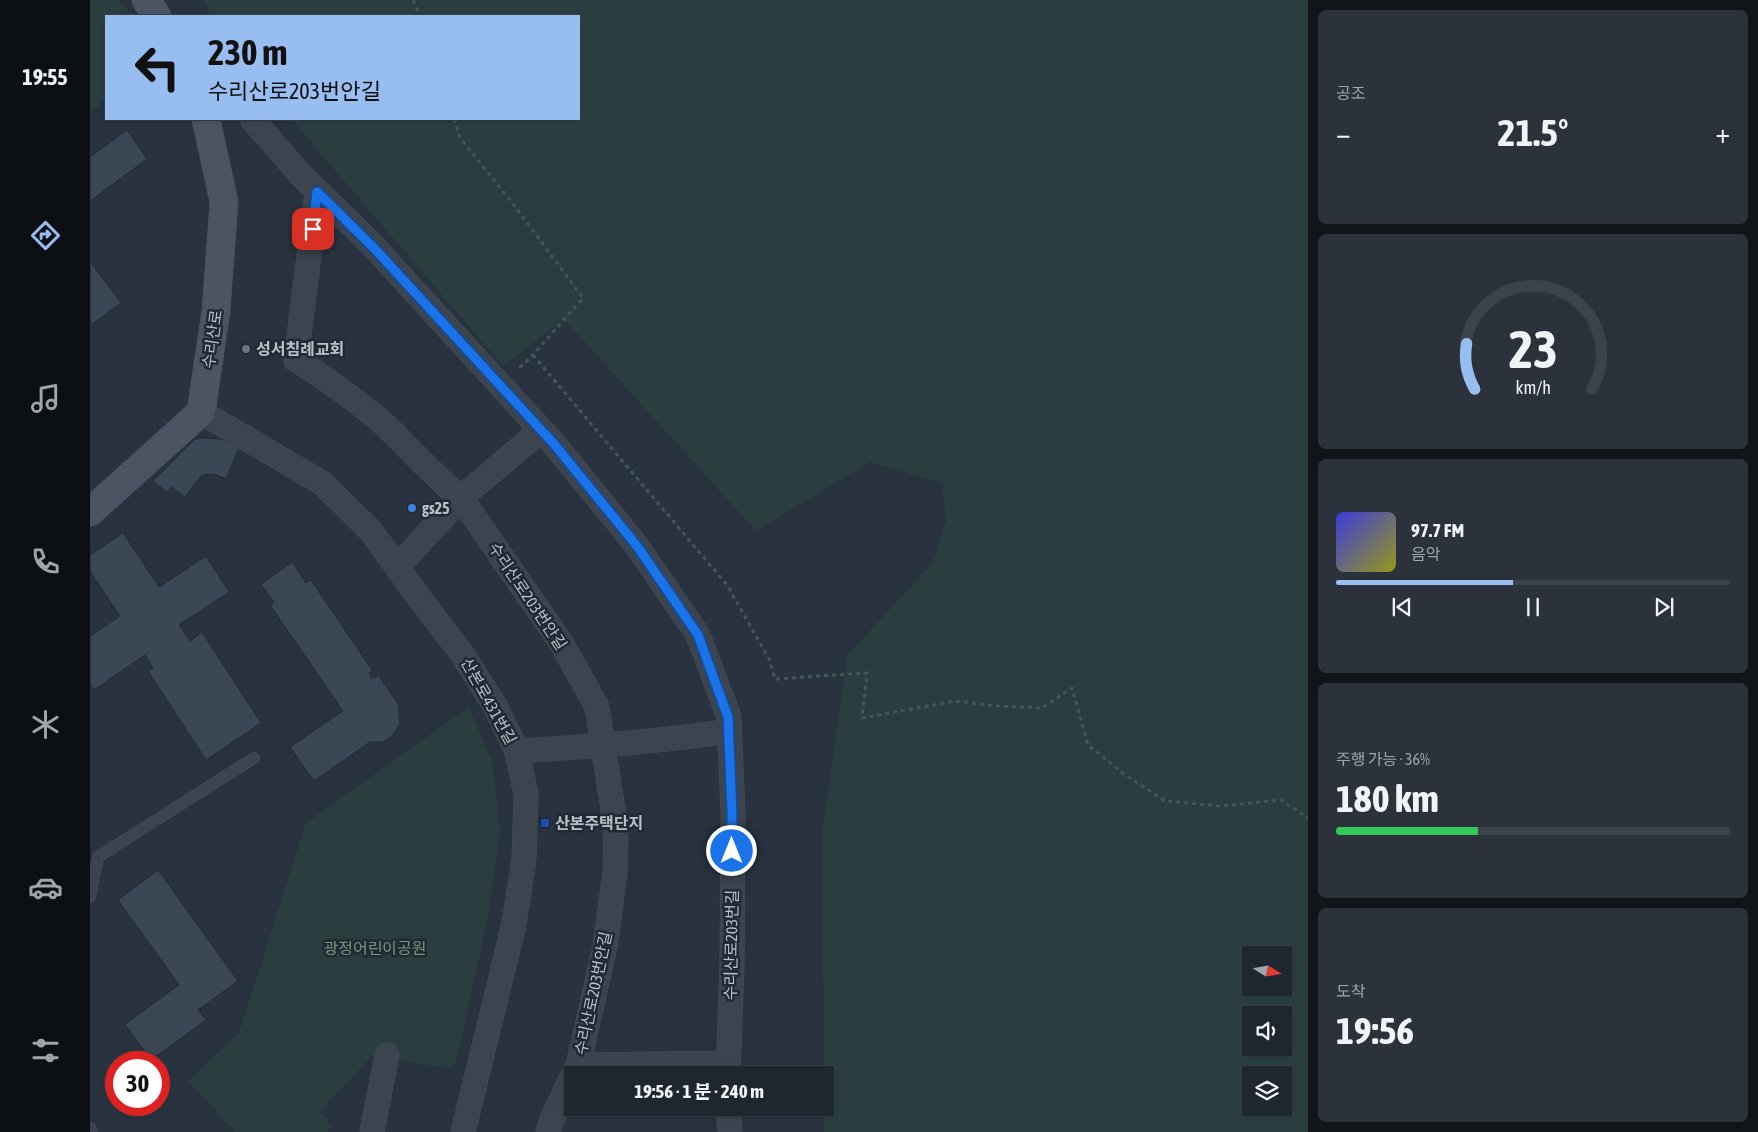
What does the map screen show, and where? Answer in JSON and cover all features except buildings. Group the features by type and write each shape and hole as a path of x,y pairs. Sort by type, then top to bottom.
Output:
{"street":[{"path":"146,0 156,15"},
{"name":"수리산로","path":"201,412 216,311 224,202 206,120"},
{"name":"수리산로203번길","path":"253,120 300,174 374,248 542,430 637,546 698,635 728,717 732,822 732,966 728,1066"},
{"name":"수리산로203번안길","path":"317,192 296,360 330,381 386,426 438,479 461,498 562,644 597,707 605,746 616,829 615,873 605,947 576,1066"},
{"path":"90,512 201,412"},
{"name":"산본로431번길","path":"201,412 322,483 370,531 463,655 495,706 516,751 526,795 524,859 514,924 463,1132"},
{"path":"396,567 461,498 542,430"},
{"path":"516,751 605,746 729,732"},
{"path":"372,1132 387,1055"},
{"name":"수리산로203번안길","path":"548,1132 551,1120 564,1094"},
{"path":"729,1116 730,1132"}],"lane":[{"path":"90,897 98,857 254,758"},
{"path":"90,1128 92,1132"}],"path":[{"path":"413,0 420,15"},
{"path":"454,120 460,138 514,205 583,298 534,355 727,585 769,659 775,679 867,673 862,718 955,701 996,706 1042,708 1072,688 1088,745 1124,774 1165,801 1220,806 1280,800 1308,818"}],"green space":[{"path":"90,0 119,0 132,15 105,15 105,99 90,113"},
{"path":"204,0 1308,0 1308,1132 824,1132 824,1116 834,1116 834,1066 824,1066 822,835 847,656 933,562 946,521 942,483 870,462 756,531 564,319 503,366 292,120 580,120 580,15 211,15"},
{"name":"광정어린이공원","path":"469,707 493,765 500,831 488,916 461,1041 453,1068 415,1063 387,1055 374,1054 320,1112 333,1126 327,1132 235,1132 188,1081 239,1033 306,823"}],"place":[{"name":"성서침례교회","path":"246,349"},
{"name":"gs25","path":"412,508"},
{"name":"산본주택단지","path":"545,823"}],"route":[{"path":"313,229 317,192 374,248 554,444 637,546 698,635 728,717 732,851"}]}
